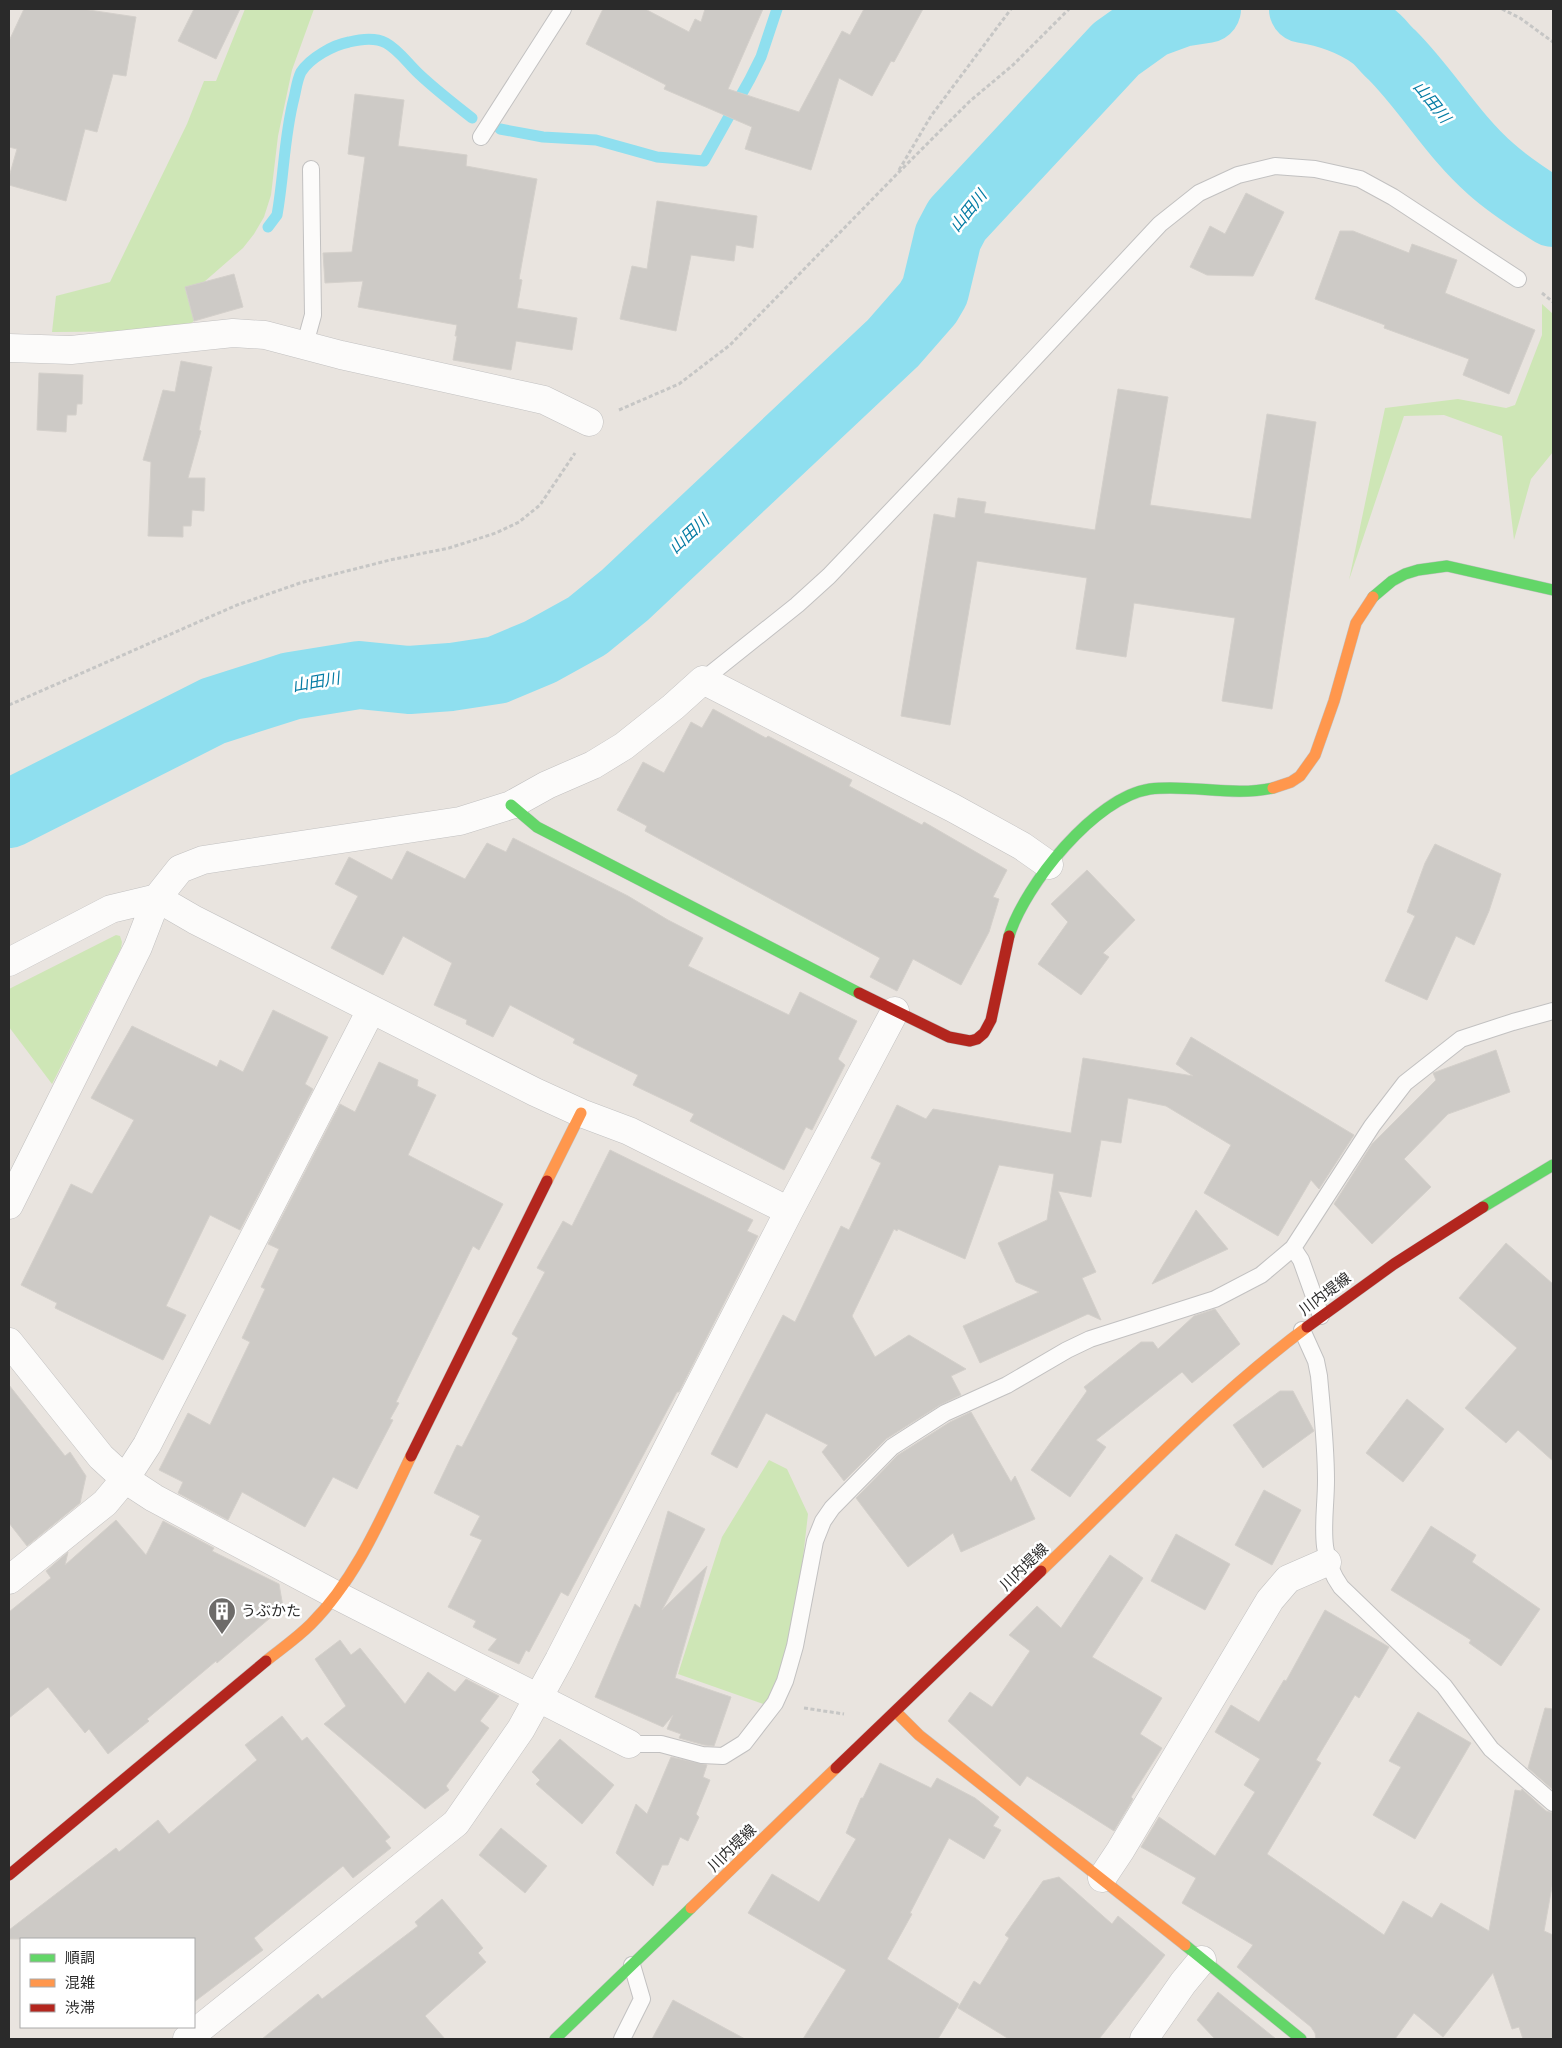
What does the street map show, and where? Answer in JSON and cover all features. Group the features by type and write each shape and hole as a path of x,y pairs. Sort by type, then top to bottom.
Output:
{"street":[{"path":"9,348 71,350 233,333 265,335 341,355 544,400 589,422"},
{"path":"511,805 537,827 895,1011 952,1039 964,1042 976,1040 985,1033 990,1020 1010,932 1016,915 1048,865 1111,805 1130,794 1153,789 1255,791 1284,785 1299,777 1309,765 1318,748 1335,701 1356,624 1363,609 1375,594 1400,575 1420,569 1449,566 1553,590"},
{"path":"9,1206 138,947 157,898 180,869 203,860 451,823 511,805 547,785 594,764 624,746 674,707 703,680 953,808 1022,846 1048,865"},
{"path":"9,962 111,909 157,898 195,920 535,1092 581,1113 629,1131 788,1211"},
{"path":"9,1580 105,1503 125,1480 147,1445 371,1010"},
{"path":"187,2039 456,1823 538,1698 788,1211 895,1011"},
{"path":"9,1875 310,1625 336,1595 368,1544 581,1113"},
{"name":"川内堤線","path":"555,2039 1181,1436 1302,1330 1373,1278 1438,1235 1553,1165"},
{"path":"9,1342 101,1457 125,1480 154,1498 336,1595 375,1613 629,1744"},
{"path":"1102,1878 1270,1600 1288,1579 1327,1562"},
{"path":"896,1712 919,1736 1102,1878 1301,2039"},
{"path":"1144,2039 1183,1983 1202,1960"}],"lane":[{"path":"481,137 563,9"},
{"path":"703,680 797,605 829,576 1160,224 1199,193 1238,175 1275,166 1316,168 1360,179 1393,196 1518,279"},
{"path":"305,344 313,315 312,169"},
{"path":"629,1744 661,1744 702,1755 723,1756 744,1743 775,1703 785,1681 795,1646 815,1541 823,1521 832,1508 892,1448 945,1413 1007,1385 1082,1343 1215,1299 1261,1275 1293,1248 1372,1126 1405,1082 1461,1039 1553,1011"},
{"path":"1293,1248 1301,1260 1321,1316"},
{"path":"1302,1330 1316,1361 1319,1376 1325,1461 1324,1550 1332,1574 1341,1587 1444,1686 1491,1749 1553,1802"},
{"path":"622,2039 642,1999 632,1965"}],"path":[{"path":"896,175 931,116 1011,9"},
{"path":"1502,9 1520,18 1553,42"},
{"path":"775,1703 849,1715"}],"green space":[{"path":"245,9 314,9 292,70 278,136 271,195 264,217 254,234 243,248 204,282 185,288 194,321 180,331 52,332 56,296 110,282 187,124 204,81 216,81"},
{"path":"1542,304 1553,314 1553,452 1531,479 1514,540 1502,436 1444,415 1404,416 1349,580 1385,408 1458,399 1506,408 1515,405 1542,335"},
{"path":"116,935 120,936 121,948 52,1084 9,1027 9,989"},
{"path":"769,1460 787,1469 808,1514 802,1566 783,1664 766,1705 678,1674 722,1537"}],"building":[{"path":"24,9 82,9 136,17 126,76 113,74 97,132 85,129 66,201 9,185 9,177 17,149 9,147 9,41"},
{"path":"194,9 240,9 216,59 178,41"},
{"path":"603,9 645,9 689,32 695,19 701,22 705,9 763,9 728,89 799,112 842,31 850,35 864,9 923,9 894,62 891,61 872,96 839,78 811,170 745,149 752,127 664,89 666,85 586,44"},
{"path":"355,94 404,100 398,146 467,155 466,166 537,179 519,279 522,280 517,308 577,318 572,350 516,341 511,370 453,360 457,325 358,307 363,281 325,283 323,253 352,252 365,157 348,154"},
{"path":"1246,193 1284,212 1253,276 1207,275 1190,267 1210,226 1225,234"},
{"path":"657,201 757,216 753,248 736,245 734,261 691,255 676,331 620,319 632,266 647,269"},
{"path":"1340,231 1353,231 1409,253 1412,244 1457,260 1445,293 1535,330 1509,394 1463,375 1469,359 1384,328 1385,325 1315,299"},
{"path":"234,274 243,307 194,321 185,287"},
{"path":"181,361 212,367 199,430 201,431 188,478 205,478 204,511 192,510 191,526 183,526 183,537 148,536 151,462 143,460 163,390 175,392"},
{"path":"39,373 83,375 82,404 77,404 76,415 67,415 66,432 37,430"},
{"path":"1118,389 1168,397 1150,505 1251,519 1267,414 1316,422 1272,709 1222,701 1235,618 1134,603 1126,657 1076,649 1087,578 977,561 950,725 901,716 934,514 955,518 958,498 986,502 984,513 1095,530"},
{"path":"713,709 766,738 768,736 852,780 849,786 922,825 924,822 1007,870 993,897 999,899 989,932 961,985 913,959 897,991 870,977 880,958 645,831 647,826 617,810 643,762 664,773 691,722 702,728"},
{"path":"513,838 628,896 703,938 688,966 789,1015 800,992 857,1021 838,1059 845,1065 812,1130 806,1127 784,1170 690,1121 694,1114 633,1085 638,1075 573,1043 575,1039 510,1005 493,1037 466,1024 467,1020 434,1005 452,963 403,936 383,975 331,948 358,896 335,884 349,857 392,880 407,851 465,879 487,843 506,852"},
{"path":"1435,844 1501,874 1489,911 1474,945 1456,936 1427,1000 1385,981 1415,916 1407,912 1425,863"},
{"path":"1087,870 1135,920 1103,953 1109,957 1081,995 1038,964 1068,922 1051,904"},
{"path":"273,1010 328,1037 305,1084 313,1089 240,1230 210,1215 166,1306 186,1315 163,1360 55,1308 57,1303 21,1285 71,1184 92,1194 134,1120 91,1098 132,1026 217,1067 220,1060 243,1072"},
{"path":"1191,1037 1354,1135 1319,1189 1311,1180 1278,1236 1204,1193 1231,1145 1166,1106 1128,1098 1121,1143 1101,1140 1091,1197 1058,1191 1096,1272 1082,1278 1101,1320 1088,1314 980,1363 963,1326 1039,1292 1016,1282 998,1243 1047,1220 1054,1174 999,1165 965,1259 898,1229 897,1231 894,1229 852,1316 875,1357 909,1335 966,1369 951,1376 961,1395 940,1405 886,1439 844,1481 822,1452 828,1445 766,1413 737,1468 711,1454 783,1315 795,1322 841,1226 849,1230 881,1163 871,1158 897,1105 926,1119 933,1109 1071,1133 1083,1058 1193,1076 1176,1064"},
{"path":"1496,1050 1510,1092 1448,1114 1404,1159 1431,1187 1372,1244 1334,1204 1372,1144 1436,1080 1433,1073"},
{"path":"379,1062 418,1080 417,1086 436,1095 408,1155 503,1204 479,1250 473,1246 396,1402 399,1403 390,1419 393,1420 357,1489 333,1477 305,1527 242,1492 228,1520 178,1493 183,1482 159,1470 188,1413 210,1425 250,1342 242,1338 265,1289 261,1287 279,1249 268,1244 340,1104 355,1112"},
{"path":"610,1150 753,1220 747,1231 758,1236 679,1392 677,1392 568,1596 561,1592 529,1652 526,1650 519,1664 488,1650 497,1639 473,1627 476,1621 448,1607 482,1540 470,1535 480,1516 434,1493 457,1445 462,1447 518,1338 512,1334 545,1272 537,1268 563,1221 572,1226"},
{"path":"1196,1210 1228,1249 1152,1284"},
{"path":"1506,1243 1553,1284 1553,1461 1518,1430 1506,1443 1465,1408 1517,1348 1459,1298"},
{"path":"1215,1309 1240,1344 1192,1383 1182,1372 1096,1440 1106,1447 1070,1497 1031,1470 1087,1391 1084,1387 1141,1342 1153,1342 1158,1349 1194,1316"},
{"path":"9,1385 65,1456 70,1452 86,1476 80,1503 27,1546 9,1523"},
{"path":"1280,1391 1293,1391 1314,1431 1263,1468 1233,1425"},
{"path":"1407,1399 1444,1429 1403,1482 1366,1453"},
{"path":"971,1412 1011,1482 1015,1476 1035,1519 961,1552 953,1533 908,1567 856,1498 898,1455 950,1422"},
{"path":"1264,1490 1301,1510 1272,1565 1235,1545"},
{"path":"668,1511 705,1529 662,1610 707,1566 675,1678 731,1697 714,1746 679,1738 681,1734 667,1729 673,1715 663,1727 595,1697 635,1604 640,1608"},
{"path":"116,1520 146,1555 163,1521 214,1548 212,1551 279,1584 283,1607 217,1663 216,1661 147,1719 149,1721 108,1754 89,1729 85,1733 48,1687 9,1718 9,1612 51,1578 46,1571 68,1552 65,1565"},
{"path":"1431,1526 1476,1555 1472,1562 1540,1609 1501,1666 1469,1643 1471,1640 1391,1590"},
{"path":"1176,1534 1230,1564 1205,1610 1151,1581"},
{"path":"1110,1555 1143,1578 1092,1657 1162,1698 1140,1734 1162,1748 1131,1797 1133,1799 1114,1831 1027,1776 1020,1786 948,1721 970,1692 992,1707 1030,1651 1009,1635 1037,1606 1061,1628"},
{"path":"1325,1610 1389,1647 1359,1698 1355,1695 1316,1760 1321,1763 1267,1854 1384,1935 1403,1901 1432,1918 1441,1903 1489,1931 1515,1790 1521,1791 1522,1789 1546,1811 1553,1813 1553,1881 1544,1931 1553,1935 1553,2039 1523,2039 1519,2027 1512,2029 1493,1973 1443,2037 1414,2013 1395,2039 1316,2039 1311,2027 1237,1967 1253,1945 1182,1903 1196,1878 1141,1847 1159,1817 1215,1856 1255,1792 1244,1785 1260,1759 1215,1732 1231,1705 1259,1722 1284,1680 1286,1681"},
{"path":"340,1640 351,1655 360,1648 405,1704 428,1672 455,1692 466,1679 499,1696 480,1721 489,1728 446,1786 449,1790 425,1809 324,1724 346,1706 315,1659"},
{"path":"1545,1708 1553,1709 1553,1790 1528,1768"},
{"path":"1418,1712 1471,1743 1415,1839 1373,1815 1401,1767 1389,1761"},
{"path":"282,1716 302,1741 307,1737 390,1837 385,1841 391,1848 353,1878 343,1866 254,1938 263,1950 195,2001 195,1938 9,1939 9,1930 116,1848 119,1852 158,1820 169,1834 257,1760 245,1745"},
{"path":"560,1739 614,1785 582,1824 536,1784 540,1780 532,1772"},
{"path":"671,1757 707,1765 703,1777 710,1780 696,1814 699,1817 688,1841 680,1837 668,1865 662,1865 653,1886 616,1853 636,1804 647,1814"},
{"path":"880,1763 931,1788 937,1778 975,1798 999,1817 993,1826 1001,1830 984,1859 949,1838 910,1913 912,1914 887,1959 959,2004 938,2039 803,2039 846,1970 748,1913 772,1874 819,1902 856,1839 846,1833 861,1798 863,1798"},
{"path":"501,1828 547,1866 525,1893 479,1855"},
{"path":"1059,1877 1112,1924 1118,1916 1165,1955 1099,2039 1009,2039 958,2008 974,1981 980,1985 1009,1938 1005,1935 1043,1881"},
{"path":"442,1899 483,1948 478,1953 486,1962 425,2016 445,2039 262,2039 318,1994 322,1999 418,1926 415,1922"},
{"path":"1218,1992 1276,2039 1215,2039 1197,2020"},
{"path":"673,2000 745,2039 652,2039"}],"waterway":[{"path":"500,129 543,137 596,140 657,157 704,161 761,57 777,9"},
{"name":"山田川","path":"9,814 213,711 291,686 359,675 409,680 451,677 497,670 540,652 587,626 625,595 893,343 928,303 935,291 948,237 957,220 1116,49 1151,24 1181,13 1207,9"},
{"name":"山田川","path":"1303,9 1340,18 1376,38 1417,83 1452,128 1477,156 1506,181 1553,213"},
{"path":"268,227 277,215 288,127 298,78 310,62 329,49 363,39 373,39 386,43 399,53 432,86 472,118"}],"traffic: fast":[{"path":"1373,597 1392,581 1405,574 1447,566 1553,590"},
{"path":"1009,936 1017,915 1046,869 1065,846 1107,808 1129,796 1150,789 1181,788 1242,791 1273,788"},
{"path":"511,805 537,827 859,993"},
{"path":"1483,1207 1553,1165"},
{"path":"555,2039 691,1908"},
{"path":"1185,1945 1301,2039"}],"traffic: slow":[{"path":"1273,788 1291,782 1300,776 1315,755 1334,701 1356,623 1373,597"},
{"path":"547,1181 581,1113"},
{"path":"1041,1571 1203,1414 1307,1327"},
{"path":"266,1661 311,1624 342,1587 368,1544 411,1456"},
{"path":"896,1712 919,1735 1185,1945"},
{"path":"691,1908 836,1768"}],"traffic: jam":[{"path":"859,993 949,1037 970,1041 977,1039 984,1033 991,1020 1009,936"},
{"path":"411,1456 547,1181"},
{"path":"1307,1327 1394,1264 1483,1207"},
{"path":"836,1768 1041,1571"},
{"path":"9,1875 266,1661"}],"place":[{"name":"うぶかた","path":"222,1635"}]}
